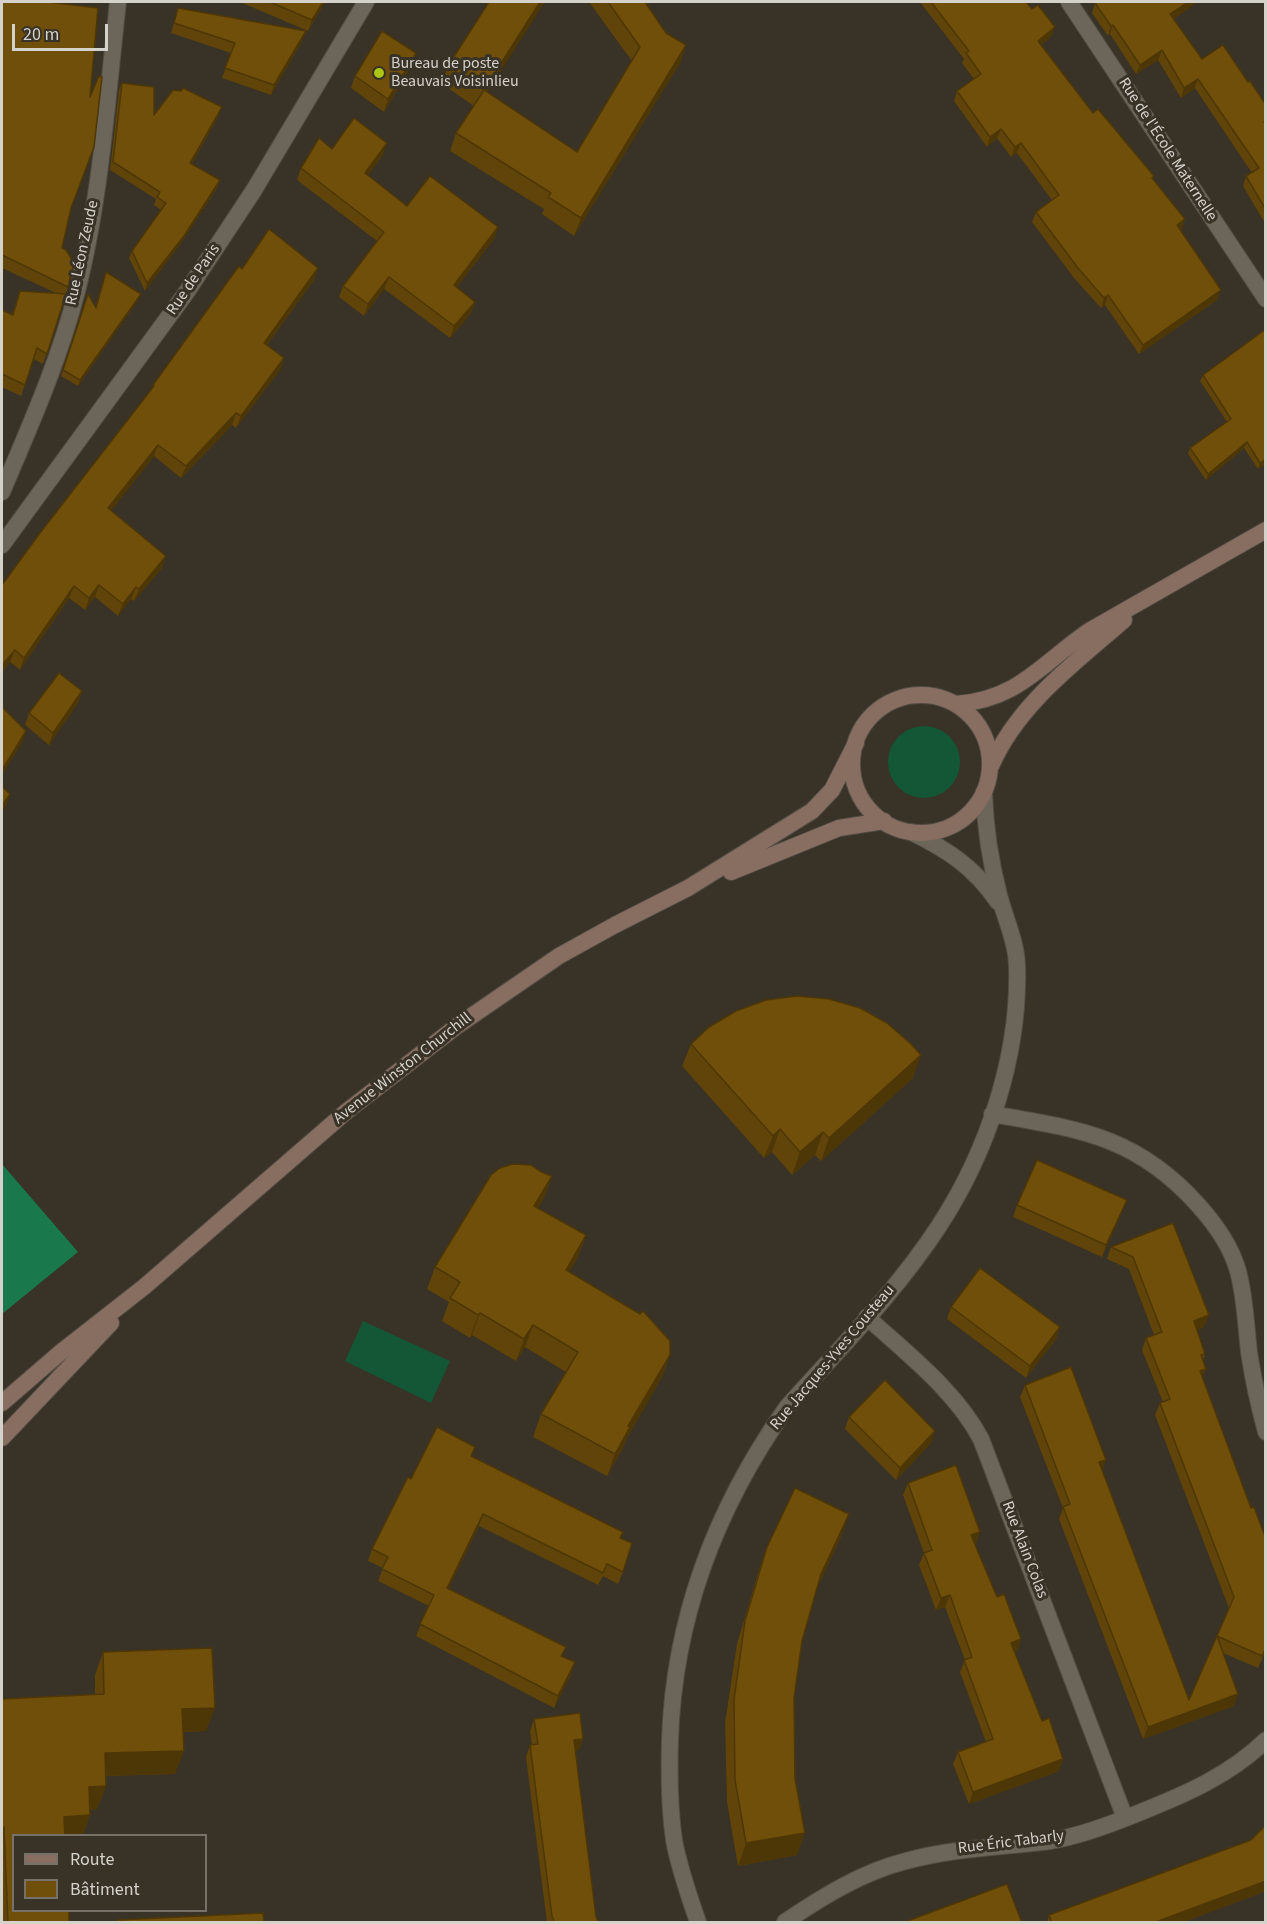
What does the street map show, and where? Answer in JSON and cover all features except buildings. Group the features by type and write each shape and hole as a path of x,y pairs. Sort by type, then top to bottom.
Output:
{"main road":[{"path":"956,705 989,699 1012,689 1038,672 1083,634 1266,530"},
{"path":"990,769 990,757 984,735 974,720 956,705 940,698 922,695 894,700 870,717 856,743 853,767 856,784 867,805 884,821 911,832 934,831 957,822 974,807 984,792 990,769 1005,738 1033,702 1149,597"},
{"name":"Avenue Winston Churchill","path":"2,1403 61,1352 144,1287 347,1111 457,1026 559,956 688,888 774,836 823,801 838,780 856,743"},
{"name":"Avenue Winston Churchill","path":"688,888 826,832 852,825 884,821"},
{"name":"Avenue Winston Churchill","path":"2,1438 144,1287"}],"street":[{"name":"Rue Léon Zeude","path":"2,492 58,354 77,289 98,180 118,2"},
{"name":"Rue de Paris","path":"2,545 186,293 254,189 366,2"},
{"name":"Rue de l'École Maternelle","path":"1069,2 1266,299"},
{"name":"Rue Jacques-Yves Cousteau","path":"698,1923 675,1842 669,1791 673,1688 677,1659 691,1603 710,1545 739,1483 787,1407 902,1277 939,1226 968,1173 992,1114 1012,1038 1017,961 988,850 984,792"},
{"path":"911,832 958,858 982,882 1003,910"},
{"path":"992,1114 1076,1130 1121,1145 1172,1179 1211,1220 1232,1253 1239,1271 1250,1355 1266,1432"},
{"name":"Rue Alain Colas","path":"867,1317 951,1396 973,1423 1125,1818"},
{"name":"Rue Éric Tabarly","path":"785,1923 840,1888 903,1861 954,1850 1052,1840 1083,1833 1125,1818 1206,1784 1242,1761 1266,1740"}],"green space":[{"path":"931,726 950,736 958,748 960,762 958,776 950,788 938,796 917,798 898,788 890,776 888,755 898,736 910,728"},
{"path":"2,1164 78,1252 2,1314"},
{"path":"363,1321 450,1361 431,1403 345,1361"}],"place":[{"name":"Bureau de poste Beauvais Voisinlieu","path":"379,73"}]}
